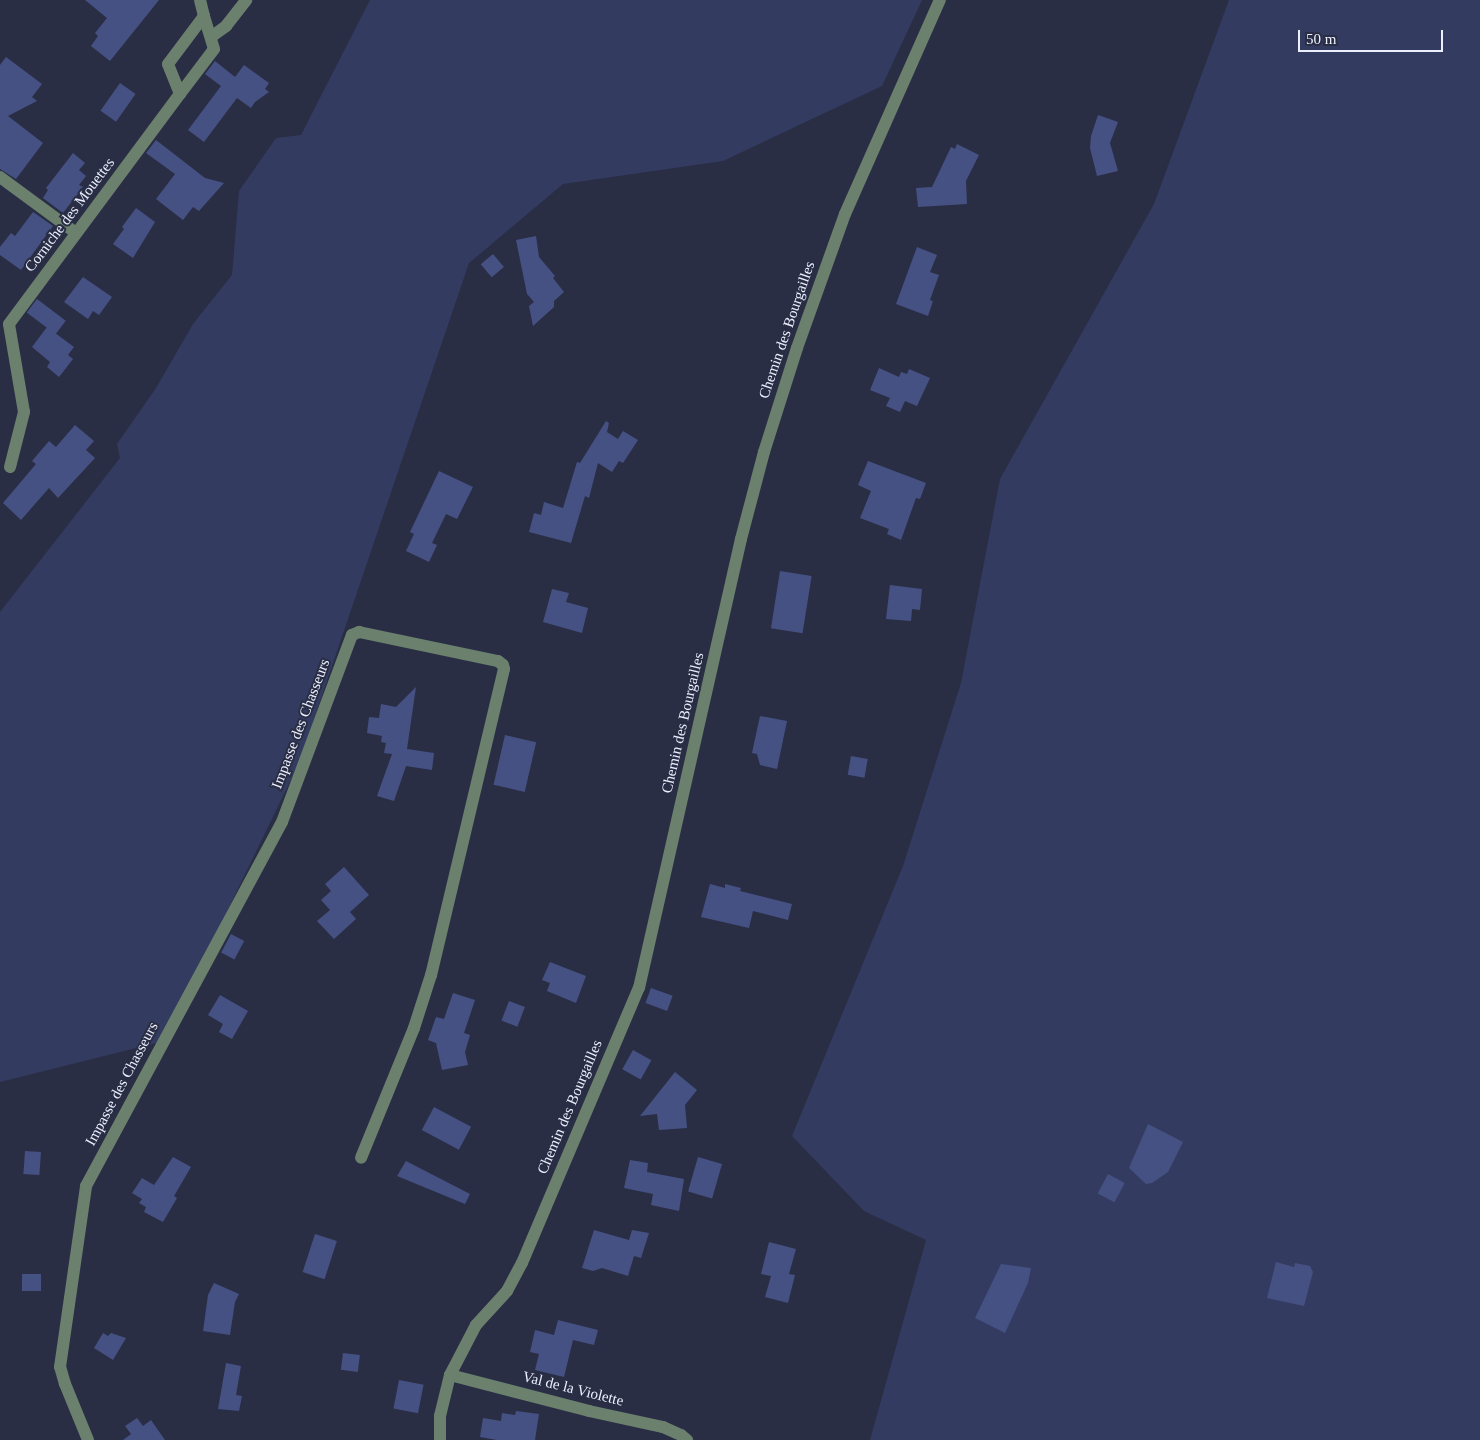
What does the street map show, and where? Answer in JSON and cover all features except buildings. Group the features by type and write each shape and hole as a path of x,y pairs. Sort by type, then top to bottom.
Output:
{"street":[{"path":"200,0 211,37 226,26 246,0"},
{"name":"Chemin des Bourgailles","path":"440,1440 440,1416 450,1375 476,1325 507,1291 522,1263 639,988 741,539 764,452 797,348 845,214 940,0"},
{"path":"180,94 168,64 204,16"},
{"name":"Corniche des Mouettes","path":"10,467 24,412 8,324 214,49 211,37"},
{"path":"0,177 76,233"},
{"name":"Impasse des Chasseurs","path":"88,1440 60,1367 86,1186 282,822 352,635 358,632 498,661 503,664 504,669 431,975 414,1028 361,1158"},
{"name":"Val de la Violette","path":"450,1375 589,1411 664,1427 681,1434 687,1440"}],"shaded area":[{"path":"370,0 922,0 882,86 723,161 563,184 469,263 299,763 164,1041 0,1082 0,612 120,458 117,444 156,388 193,324 232,275 239,191 276,138 301,135"},
{"path":"1229,0 1480,0 1480,1440 870,1440 926,1240 864,1211 792,1136 903,866 961,683 1000,479 1154,204"}]}
